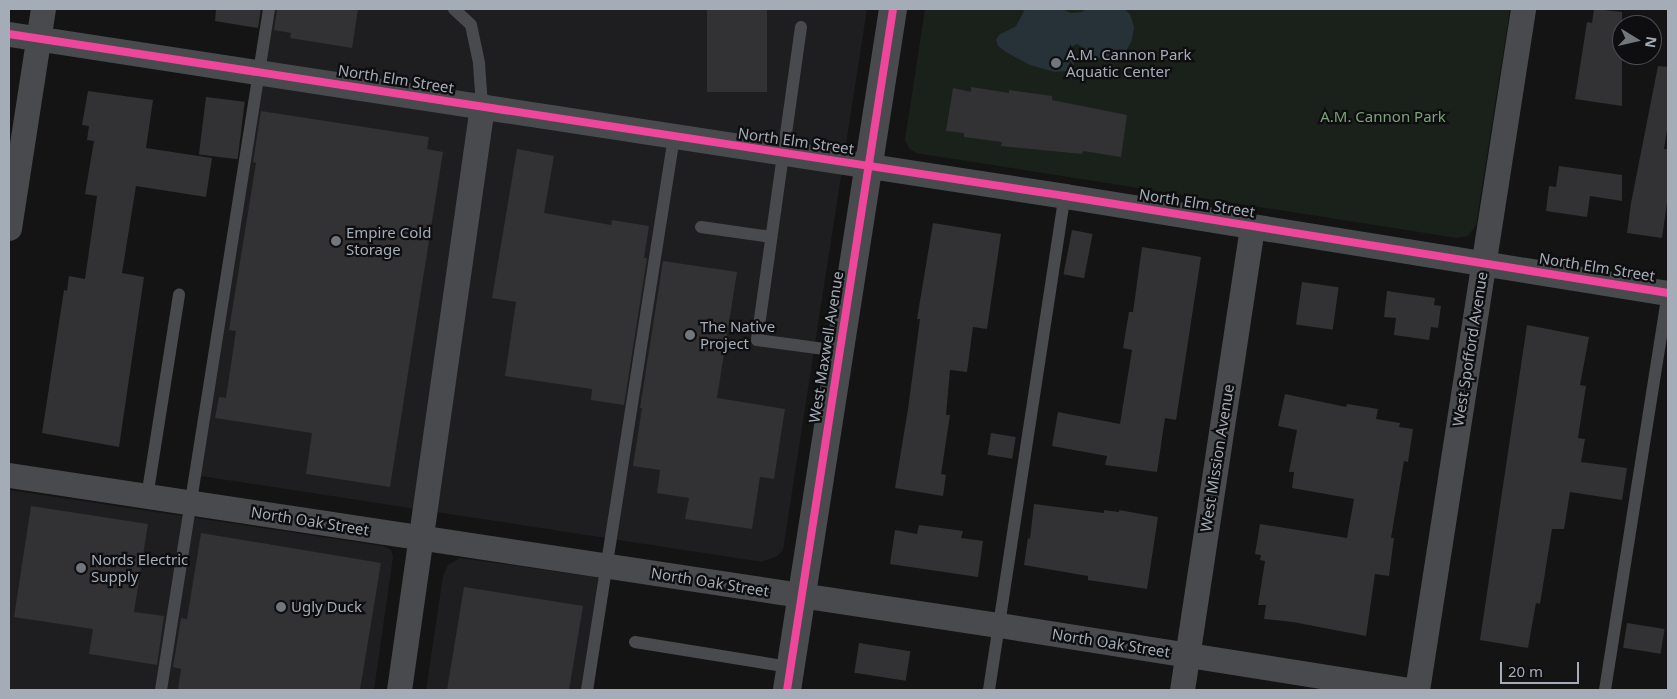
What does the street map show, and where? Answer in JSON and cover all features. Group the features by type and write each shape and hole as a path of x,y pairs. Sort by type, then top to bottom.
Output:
{"street":[{"path":"9,228 43,9"},
{"name":"West Maxwell Avenue","path":"788,679 893,9"},
{"name":"West Spofford Avenue","path":"1418,690 1523,9"},
{"name":"North Elm Street","path":"9,34 868,165 1668,290"},
{"path":"398,690 482,106"},
{"name":"West Mission Avenue","path":"1182,690 1252,226"},
{"name":"North Oak Street","path":"9,475 999,625 1411,690"}],"lane":[{"path":"161,690 269,9"},
{"path":"454,9 471,25 479,64 482,106"},
{"path":"801,27 758,340 839,351"},
{"path":"587,690 674,136"},
{"path":"989,690 1065,196"},
{"path":"701,227 772,237"},
{"path":"1605,690 1668,290"},
{"path":"147,497 179,294"},
{"path":"635,642 788,679"}],"shaded area":[{"path":"273,9 867,9 783,550 777,556 762,562 201,476"},
{"path":"1025,9 1062,9 1071,13 1082,12 1087,9 1124,9 1130,14 1134,27 1132,40 1126,51 1115,58 1101,59 1088,55 1077,44 1070,50 1075,61 1073,66 1067,71 1055,72 1030,65 1006,52 998,46 996,40 999,35 1016,26"},
{"path":"9,490 383,546 391,550 393,557 374,690 9,690"},
{"path":"460,558 609,579 594,690 426,690 443,576 448,565"}],"green space":[{"name":"A.M. Cannon Park","path":"925,9 1510,9 1476,225 1468,236 1457,238 916,153 909,148 905,140"}],"building":[{"path":"216,9 261,9 258,28 215,21"},
{"path":"277,9 358,9 352,48 290,38 291,33 274,30"},
{"path":"707,9 767,9 767,92 707,92"},
{"path":"1594,9 1622,12 1622,15 1612,15 1612,65 1622,65 1622,106 1575,99 1587,22 1592,23"},
{"path":"1658,66 1668,67 1668,124 1664,149 1668,149 1668,196 1662,238 1627,233 1631,203"},
{"path":"971,87 1009,93 1009,90 1052,96 1052,100 1127,115 1121,157 1083,151 1082,154 1001,146 1002,142 964,137 964,133 946,131 953,88 971,92"},
{"path":"88,91 153,100 146,148 212,158 206,197 136,186 122,273 144,277 119,447 42,433 64,290 67,291 69,276 85,279 97,196 85,194 94,141 87,140 89,126 82,125"},
{"path":"206,97 245,102 238,159 199,155"},
{"name":"Empire Cold Storage","path":"261,111 429,137 427,149 443,152 390,487 306,474 312,433 215,418 219,397 226,398 236,331 229,330 256,163 253,162"},
{"path":"517,149 554,156 544,213 611,225 612,220 649,226 644,258 647,258 624,405 591,400 592,389 505,376 516,302 492,298"},
{"path":"1559,166 1622,175 1622,201 1590,196 1587,217 1546,211 1549,186 1556,187"},
{"path":"933,223 1001,234 987,329 973,327 967,372 950,370 946,415 950,415 941,474 946,475 943,496 895,488 920,319 917,319"},
{"path":"1072,230 1093,234 1084,278 1063,274"},
{"path":"1142,247 1201,257 1176,420 1165,418 1157,472 1105,465 1107,456 1052,446 1058,412 1120,424 1132,350 1123,348 1129,312 1133,312"},
{"name":"The Native Project","path":"663,261 737,272 717,398 785,409 774,479 760,477 752,529 685,519 689,498 657,493 660,470 633,466"},
{"path":"1302,282 1339,287 1333,330 1296,325"},
{"path":"1387,291 1435,298 1434,305 1441,306 1438,328 1431,327 1429,340 1394,335 1396,318 1384,317"},
{"path":"1527,325 1589,337 1580,385 1586,386 1578,438 1585,439 1581,462 1627,468 1622,500 1570,492 1564,529 1552,529 1540,604 1536,603 1528,648 1480,640"},
{"path":"1285,394 1346,407 1347,404 1378,409 1376,419 1400,423 1399,427 1413,429 1408,462 1404,461 1391,538 1394,538 1389,576 1375,574 1366,636 1293,622 1264,619 1266,605 1258,605 1265,561 1260,560 1261,555 1255,554 1260,524 1347,538 1354,499 1292,488 1294,472 1289,472 1297,430 1278,426"},
{"path":"991,433 1016,437 1012,459 988,455"},
{"path":"1034,504 1104,513 1104,510 1119,512 1119,510 1158,517 1147,589 1088,580 1088,576 1024,565 1028,538 1030,539"},
{"name":"Nords Electric Supply","path":"31,506 148,524 134,612 164,616 157,665 89,654 93,629 14,617"},
{"path":"919,525 963,531 961,538 983,541 978,577 890,564 895,530 917,534"},
{"name":"Ugly Duck","path":"201,533 381,563 360,690 178,690 181,669 173,667 181,618 187,619"},
{"path":"464,587 583,606 569,690 447,690"},
{"path":"1627,623 1665,629 1661,654 1623,648"},
{"path":"859,643 910,651 906,681 854,673"}],"cycle path":[{"path":"787,690 893,9"},
{"path":"9,34 1065,196 1668,293"}],"place":[{"name":"A.M. Cannon Park Aquatic Center","path":"1056,63"},
{"name":"Empire Cold Storage","path":"336,241"},
{"name":"The Native Project","path":"690,335"},
{"name":"Nords Electric Supply","path":"81,568"},
{"name":"Ugly Duck","path":"281,607"}]}
